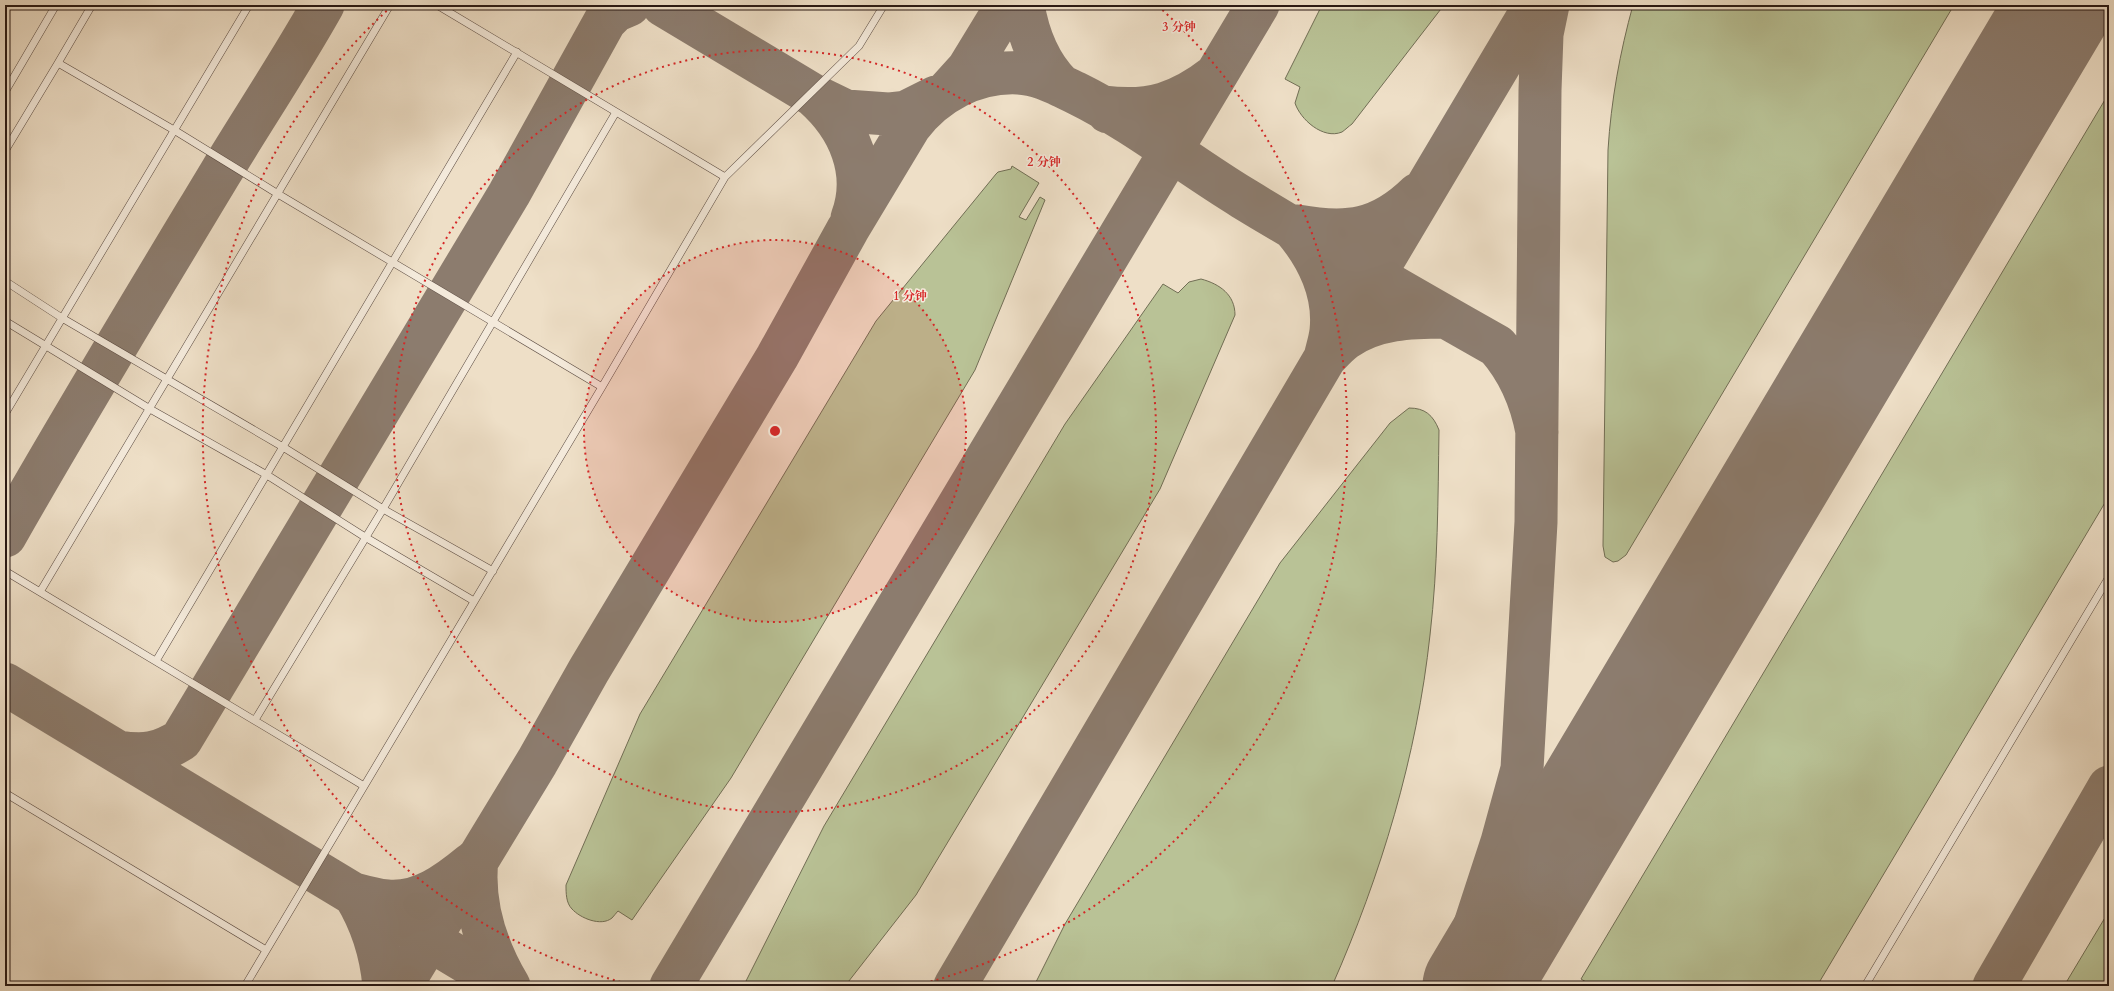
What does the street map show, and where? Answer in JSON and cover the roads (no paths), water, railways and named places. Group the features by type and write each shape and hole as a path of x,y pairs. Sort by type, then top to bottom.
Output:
{"lane":[{"path":"5,92 56,5"},
{"path":"5,151 92,5"},
{"path":"5,414 249,5"},
{"path":"40,592 390,5"},
{"path":"437,5 725,177"},
{"path":"245,986 602,387 725,177 859,46 884,5"},
{"path":"156,661 394,262 516,52"},
{"path":"58,63 174,130 278,194 602,387"},
{"path":"255,720 365,536 383,509 616,112"},
{"path":"5,281 62,318 283,447 383,509 492,571"},
{"path":"5,321 150,409 267,475 474,601"},
{"path":"5,571 364,786"},
{"path":"1865,986 2109,577"},
{"path":"5,793 266,950"}]}
